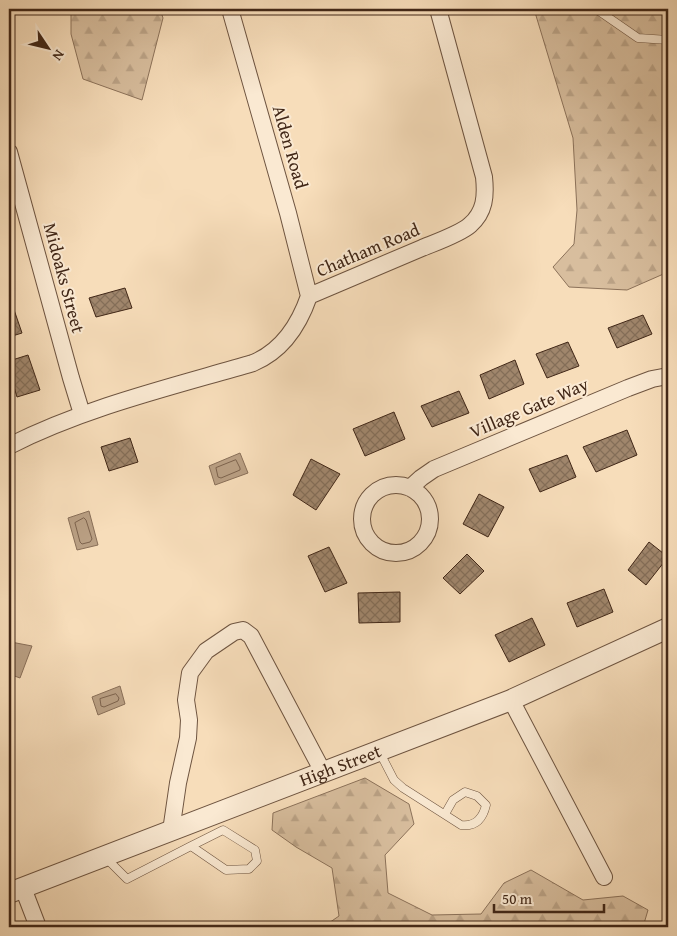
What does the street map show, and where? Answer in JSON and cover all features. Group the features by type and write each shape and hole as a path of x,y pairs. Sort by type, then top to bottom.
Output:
{"street":[{"name":"Alden Road","path":"230,9 288,213 309,296"},
{"name":"Chatham Road","path":"9,446 42,429 82,414 266,358 290,335 305,308 309,296 428,246 469,226 484,206 486,193 484,177 438,9"},
{"name":"Midoaks Street","path":"9,152 70,378 82,414"},
{"name":"Village Gate Way","path":"410,488 434,468 628,388 652,379 668,376"},
{"path":"399,485 410,488 419,494 426,503 430,514 430,525 426,535 420,544 411,551 389,554 378,550 369,542 363,532 361,520 368,498 376,490 387,486 399,485"},
{"name":"High Street","path":"16,891 511,700 668,628"},
{"path":"171,831 178,783 188,738 189,720 186,700 190,673 206,651 234,632 243,630 251,636 323,772"},
{"path":"511,700 604,877"},
{"path":"16,891 38,927"}],"lane":[{"path":"596,9 638,38 668,40"},
{"path":"378,750 390,774 402,788 461,824 471,825 480,819 486,805 477,796 465,792 454,800 445,814"},
{"path":"105,857 127,879 191,846 223,830 255,850 257,861 248,869 226,870 191,846"}],"green space":[{"path":"71,9 160,9 163,18 142,100 83,79 71,34"},
{"path":"534,9 668,9 668,272 627,290 569,287 553,267 574,244 577,210 573,138"},
{"path":"365,778 409,804 414,824 385,855 388,893 432,915 481,914 504,883 531,870 583,900 623,896 648,910 643,927 323,927 339,916 332,868 296,847 272,830 273,813"}],"water":[{"path":"240,453 248,473 215,485 209,466"},
{"path":"89,511 98,545 77,550 68,518"},
{"path":"11,642 32,646 20,678 9,674 9,649"},
{"path":"120,686 125,704 98,715 92,697"}],"building":[{"path":"125,288 132,308 96,317 89,298"},
{"path":"11,301 22,333 9,337 9,302"},
{"path":"643,315 652,334 617,348 608,328"},
{"path":"568,342 579,366 547,378 536,354"},
{"path":"28,355 40,390 17,397 9,370 9,361"},
{"path":"515,360 524,384 489,399 480,375"},
{"path":"459,391 469,413 432,427 421,406"},
{"path":"394,412 405,439 365,456 353,429"},
{"path":"627,430 637,455 596,472 583,447"},
{"path":"130,438 138,462 109,471 101,447"},
{"path":"567,455 576,477 540,492 529,469"},
{"path":"311,459 340,474 316,510 293,495"},
{"path":"479,494 504,507 488,537 463,524"},
{"path":"649,542 668,557 646,585 628,570"},
{"path":"329,547 347,583 325,592 308,556"},
{"path":"467,554 484,571 460,594 443,578"},
{"path":"604,589 613,612 577,627 567,603"},
{"path":"400,592 400,622 359,623 358,593"},
{"path":"532,618 545,645 509,662 495,635"}]}
